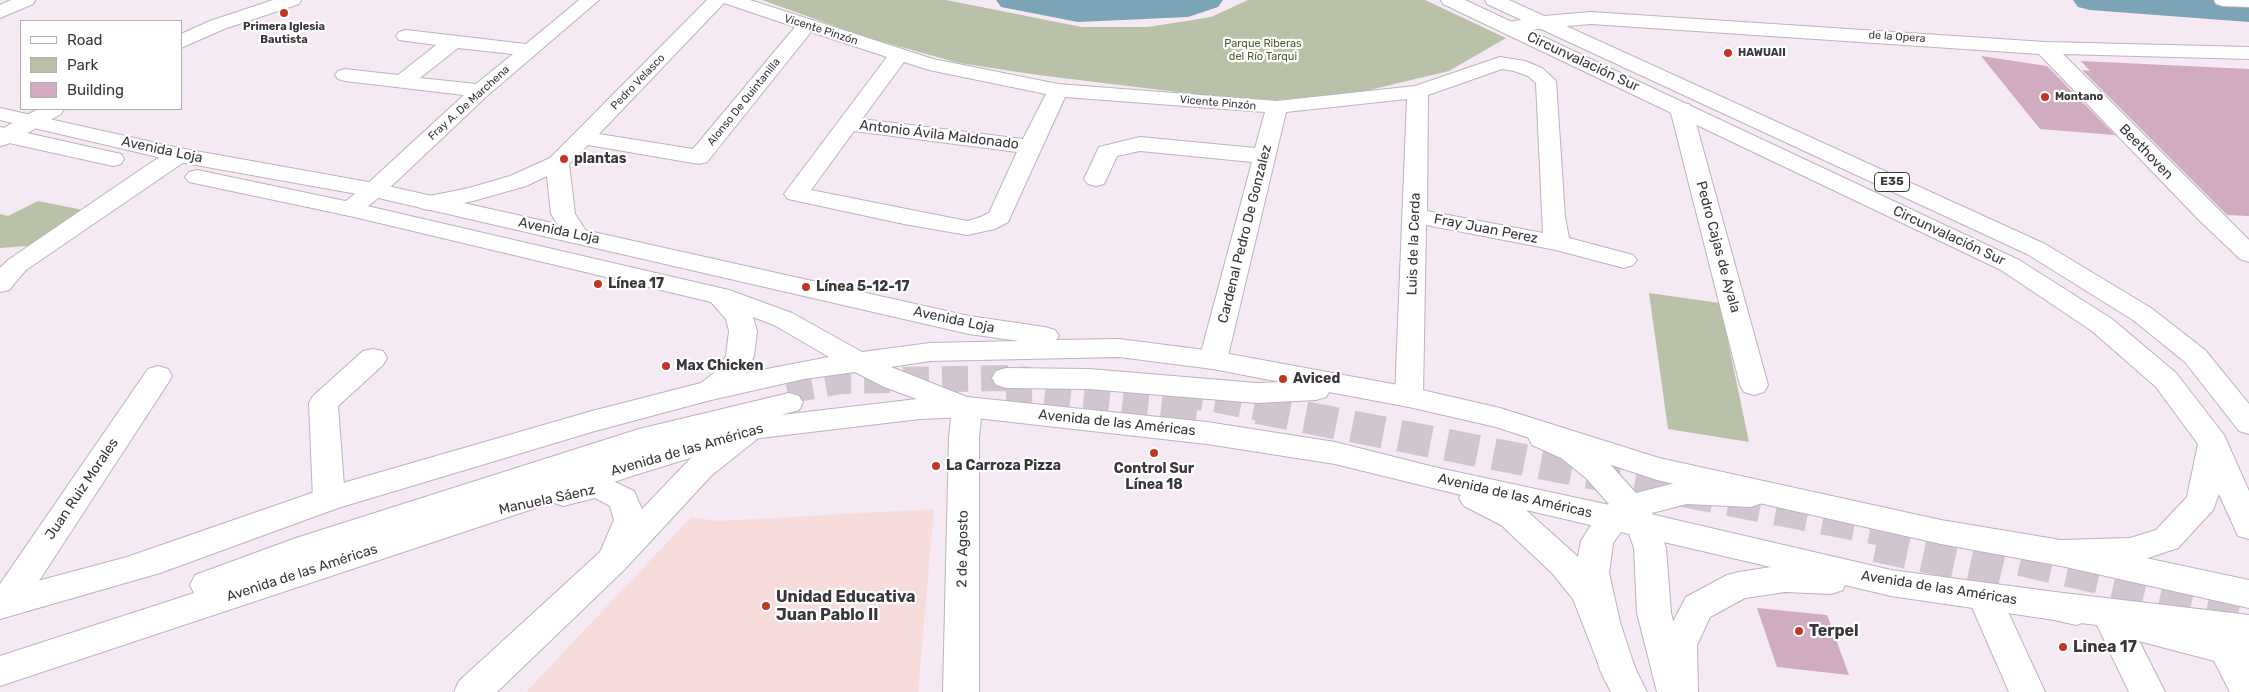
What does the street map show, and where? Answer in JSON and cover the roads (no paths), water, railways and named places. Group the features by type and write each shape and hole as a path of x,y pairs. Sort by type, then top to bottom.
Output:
{"main road":[{"path":"0,12 26,0"},
{"path":"182,42 217,26 292,0"},
{"name":"Fray A. De Marchena","path":"350,209 374,190 481,91 590,0"},
{"name":"Pedro Velasco","path":"428,203 473,194 518,181 558,163 717,0"},
{"name":"Vicente Pinzón","path":"731,0 899,56 929,64 1058,90 1277,107 1418,92 1500,63 1518,65 1535,72 1546,81 1557,243"},
{"name":"Circunvalación Sur","path":"1450,0 2010,265 2102,325 2166,380 2213,443 2249,526"},
{"name":"Circunvalación Sur","path":"1494,0 2036,249 2142,314 2195,356 2249,424"},
{"name":"de la Opera","path":"1587,0 2028,31 2249,37"},
{"path":"2223,0 2249,1"},
{"name":"de la Opera","path":"1509,28 1544,22 1591,18 2045,48 2249,54"},
{"name":"Alonso De Quintanilla","path":"583,138 699,157 806,26"},
{"path":"406,36 530,50"},
{"path":"403,81 454,41"},
{"name":"Beethoven","path":"2045,48 2208,215 2249,254"},
{"path":"899,56 796,194 967,228 986,224 999,217 1058,90"},
{"path":"345,75 481,91"},
{"name":"Luis de la Cerda","path":"1409,397 1418,92"},
{"name":"Cardenal Pedro De Gonzalez","path":"1213,360 1277,107"},
{"name":"Pedro Cajas de Ayala","path":"1681,109 1754,385"},
{"path":"32,120 50,110"},
{"name":"Avenida Loja","path":"2,130 32,120 179,155 374,190 576,234 969,325 1118,348"},
{"name":"Antonio Ávila Maldonado","path":"848,124 1030,147"},
{"name":"Avenida Loja","path":"2,130 157,169 350,209 720,296 784,318 858,362 894,380 967,407"},
{"path":"1096,179 1107,152 1125,146 1140,144 1264,156"},
{"path":"0,284 17,265 179,155"},
{"path":"699,157 725,160"},
{"path":"558,163 558,185 563,214 576,234"},
{"name":"Fray Juan Perez","path":"1415,216 1557,243 1624,260"},
{"path":"711,390 731,374 740,356 743,330 739,316 720,296"},
{"name":"Avenida de las Américas","path":"130,569 329,499 592,421 711,390 804,370 930,352 1118,348 1213,360 1409,397 1500,418 1657,469 1941,532 2061,553 2249,594"},
{"path":"329,499 323,403 373,358"},
{"name":"Juan Ruiz Morales","path":"3,604 158,376"},
{"path":"1006,378 1088,379 1257,393 1363,388"},
{"name":"Avenida de las Américas","path":"0,663 308,548 650,436 788,397 654,420 502,466 3,604"},
{"name":"Avenida de las Américas","path":"0,671 624,467 751,429 902,411 967,407 1207,432 1335,453 1434,478 1628,516 1890,583 1985,598 2055,606 2112,621 2241,644"},
{"name":"2 de Agosto","path":"961,692 964,438 967,407"},
{"path":"1500,418 1572,450 1597,470 1650,548 1654,613 1675,692"},
{"name":"Manuela Sáenz","path":"472,692 611,562 701,467 751,429"},
{"path":"2061,553 2130,551 2167,539 2202,502 2213,443"},
{"path":"1434,478 1512,516 1564,564 1587,592 1624,681"},
{"name":"Manuela Sáenz","path":"491,512 598,486 623,499 630,520 611,562"},
{"path":"1624,681 1603,622 1592,573 1597,541 1628,516 1687,492 1742,494 1810,503"},
{"path":"1680,692 1679,645 1698,607 1739,584 1785,579 1890,583"},
{"path":"1985,598 2027,692"},
{"path":"2055,606 2241,644 2249,692"},
{"path":"2112,621 2147,692"}],"waterway":[{"path":"1013,0 1078,11 1188,6 1206,0"},
{"path":"2090,0 2249,11"}],"tunnel":[{"path":"787,391 841,381 1006,378 1029,380"},
{"path":"1006,393 1034,392 1197,409 1185,408"},
{"path":"1177,395 1213,399 1264,409"},
{"path":"1258,408 1908,535"},
{"path":"1876,546 2001,573"},
{"path":"1974,549 2249,613"}],"place":[{"name":"Primera Iglesia Bautista","path":"284,13"},
{"name":"HAWUAII","path":"1728,53"},
{"name":"Montano","path":"2045,97"},
{"name":"plantas","path":"564,159"},
{"name":"Línea 17","path":"598,284"},
{"name":"Línea 5-12-17","path":"806,287"},
{"name":"Max Chicken","path":"666,366"},
{"name":"Aviced","path":"1283,379"},
{"name":"Control Sur Línea 18","path":"1154,453"},
{"name":"La Carroza Pizza","path":"936,466"},
{"name":"Unidad Educativa Juan Pablo II","path":"766,606"},
{"name":"Terpel","path":"1799,631"},
{"name":"Linea 17","path":"2063,647"}],"park label":[{"name":"Parque Riberas del Río Tarqui","path":"1263,50"}]}
